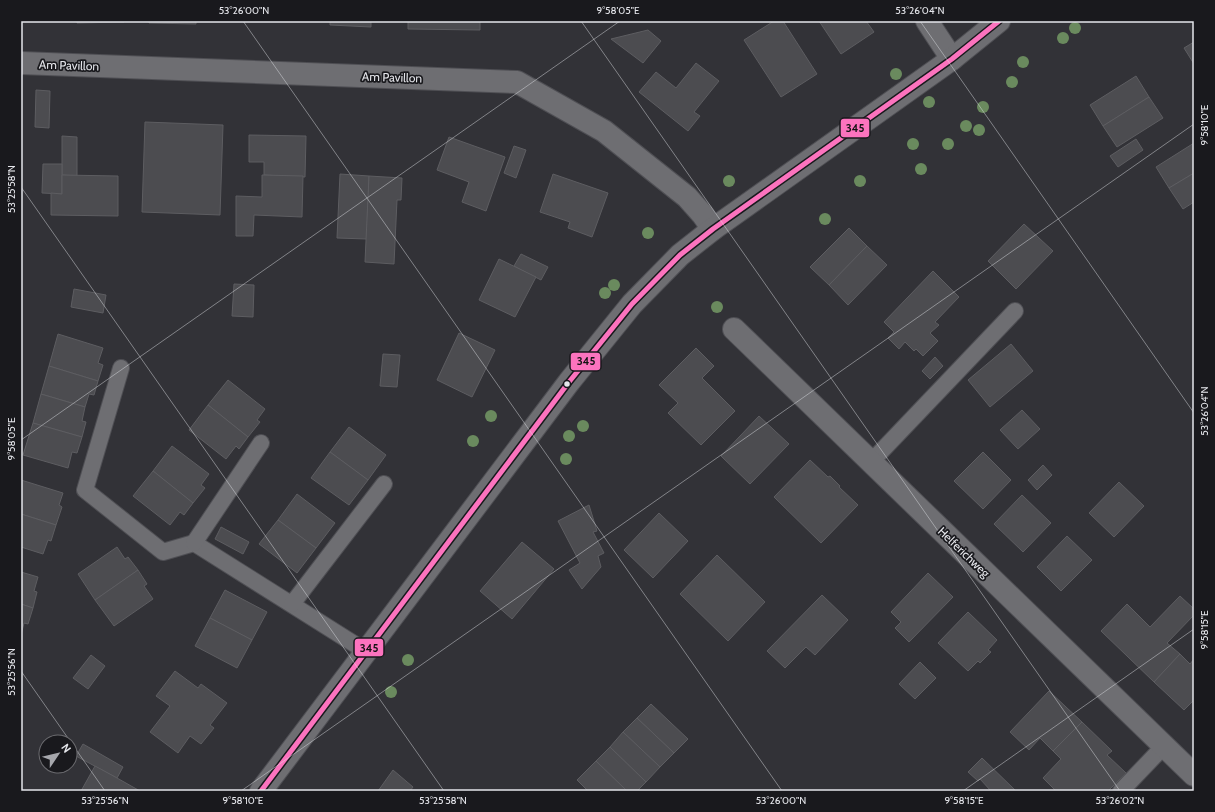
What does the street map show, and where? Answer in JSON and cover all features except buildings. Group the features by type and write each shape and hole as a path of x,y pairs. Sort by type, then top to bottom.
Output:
{"street":[{"path":"927,21 952,59"},
{"path":"261,791 570,382 632,304 680,256 713,229 952,59 999,21"},
{"name":"Am Pavillon","path":"21,63 517,82 604,131 683,193 699,210 713,229"},
{"name":"Helferichweg","path":"734,329 1194,775"}],"lane":[{"path":"871,462 1015,311"},
{"path":"121,368 85,490 163,552 194,543 261,443"},
{"path":"292,604 384,484"},
{"path":"194,543 367,652"},
{"path":"1121,791 1164,746"}],"transit line":[{"name":"345","path":"261,791 569,382 632,304 680,255 713,229 952,59 999,21"}]}
